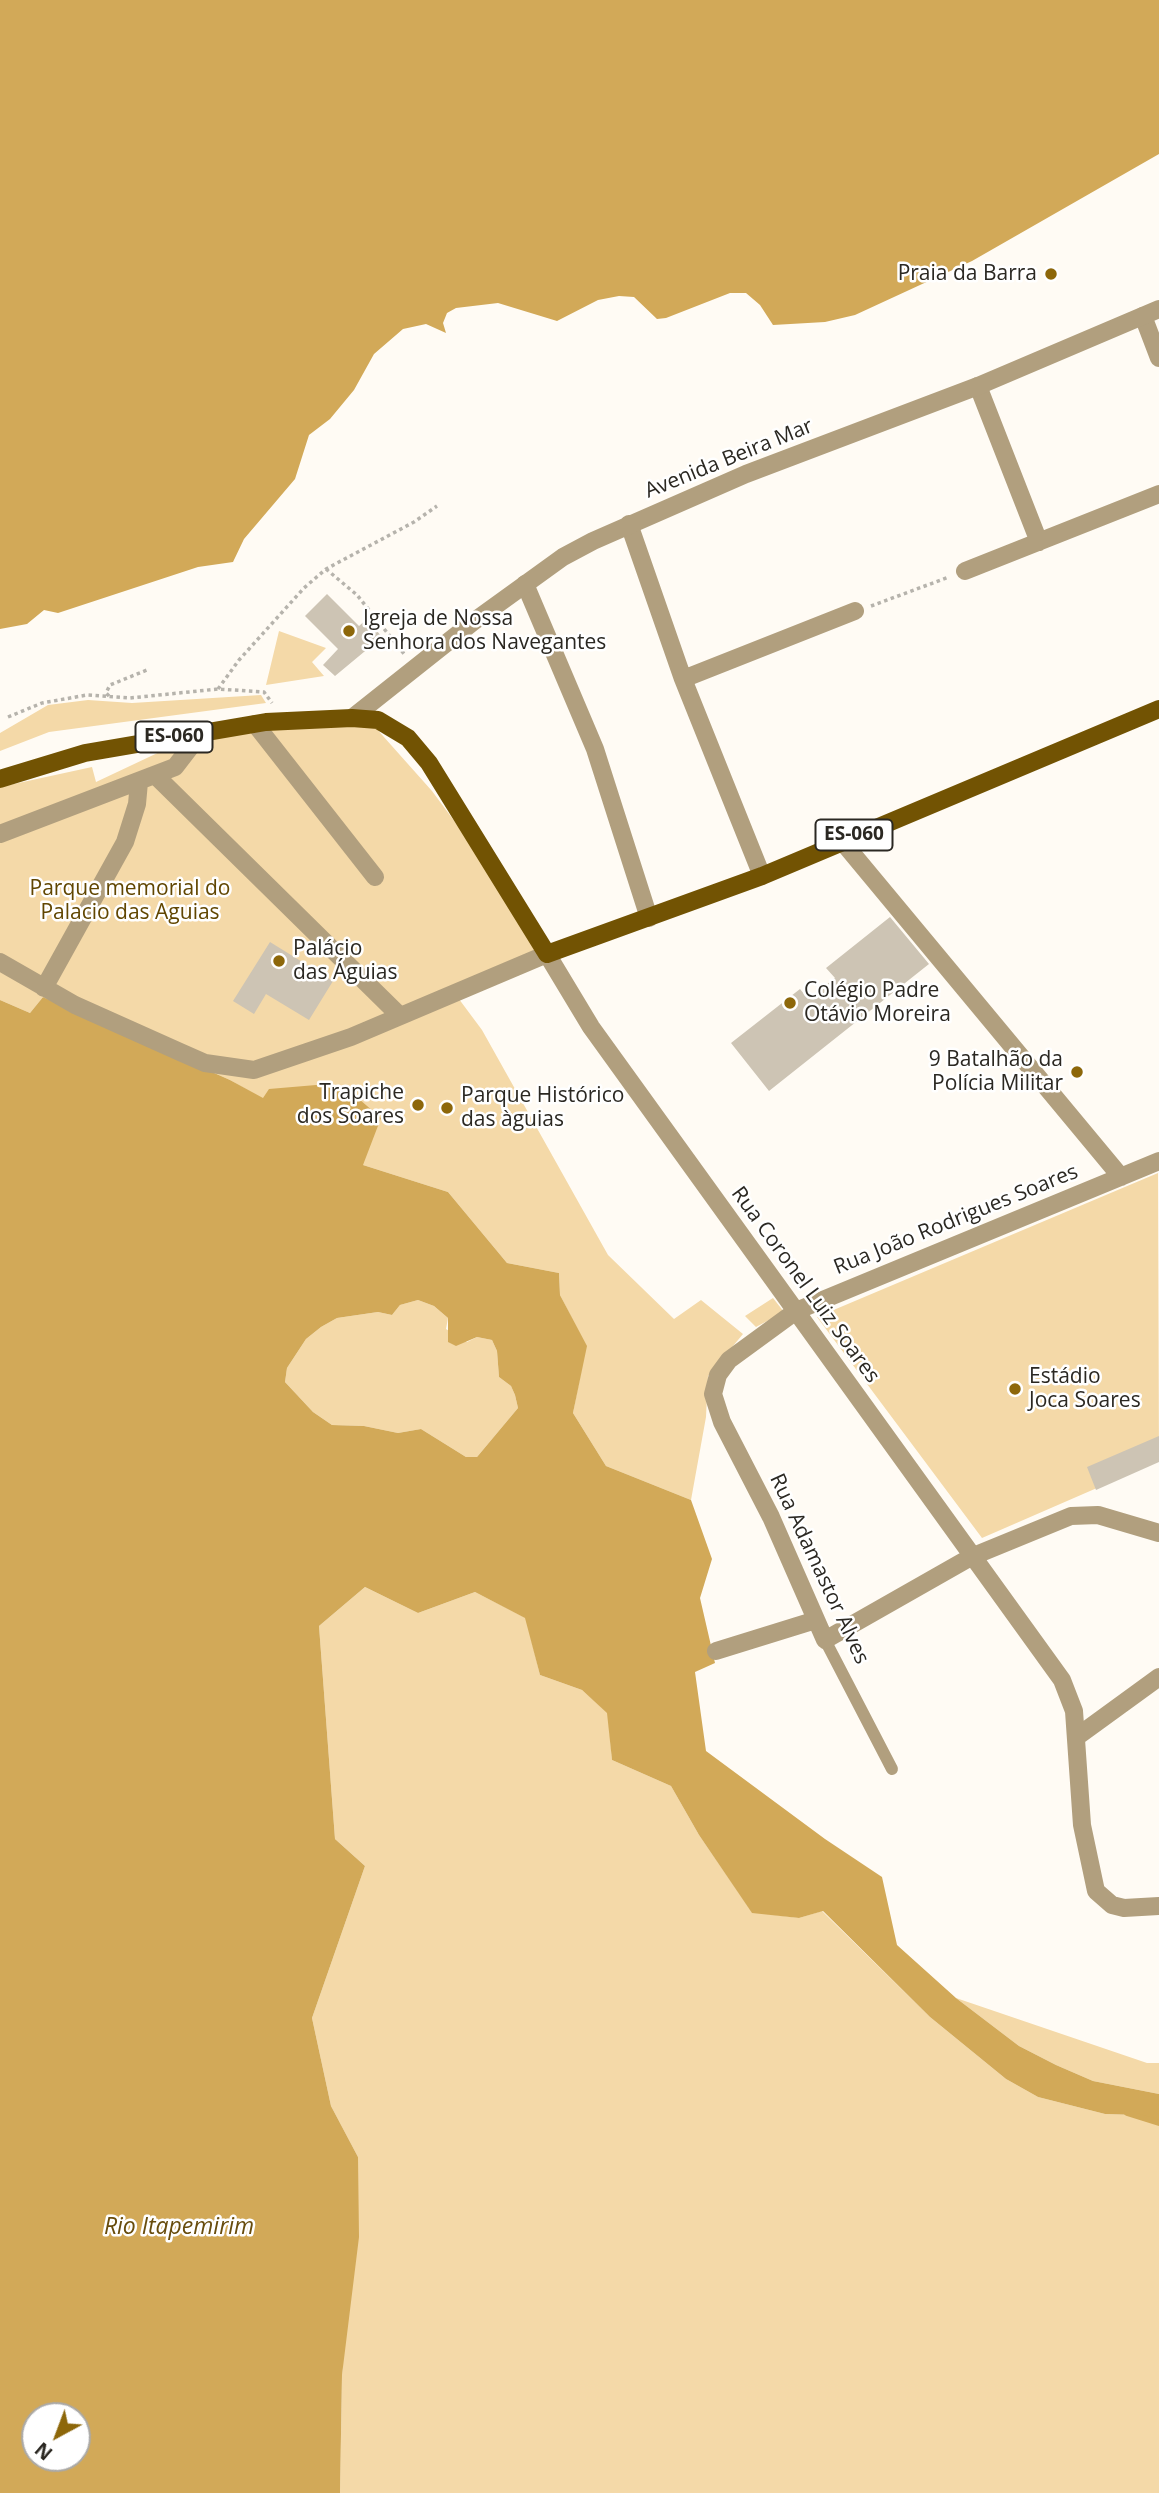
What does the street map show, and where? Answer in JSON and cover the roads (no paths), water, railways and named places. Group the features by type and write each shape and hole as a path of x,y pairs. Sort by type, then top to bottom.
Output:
{"main road":[{"name":"ES-060","path":"547,954 762,876 842,840 1159,709"},
{"name":"ES-060","path":"0,779 85,753 202,732 282,720 352,718"},
{"name":"Rua Coronel Luiz Soares","path":"352,718 367,718 391,725 408,738 429,763 462,812 547,954"}],"street":[{"path":"1151,313 1159,358"},
{"name":"Avenida Beira Mar","path":"352,718 414,666 564,557 629,524 746,474 978,386 1151,313"},
{"path":"978,386 1039,542"},
{"path":"965,571 1159,495"},
{"path":"629,524 683,679 762,876"},
{"path":"526,584 595,749 649,918"},
{"path":"683,679 855,611"},
{"path":"255,724 375,877"},
{"path":"0,834 175,767 202,732"},
{"path":"147,778 400,1016"},
{"path":"44,988 125,842 147,778"},
{"path":"842,840 1121,1177"},
{"path":"0,962 44,988 205,1063 254,1070 275,1065 400,1016 547,954"},
{"name":"Rua Coronel Luiz Soares","path":"547,954 591,1027 1062,1680 1069,1695 1078,1736 1082,1825 1096,1891 1112,1905 1151,1907"},
{"name":"Rua João Rodrigues Soares","path":"715,1386 729,1360 796,1311 1159,1161"},
{"name":"Rua Adamastor Alves","path":"715,1386 714,1403 722,1422 771,1517 825,1640"},
{"path":"825,1640 971,1557 1083,1514 1098,1515 1159,1533"},
{"path":"716,1651 816,1620"},
{"path":"1078,1736 1159,1677"}],"lane":[{"name":"Rua Adamastor Alves","path":"825,1640 892,1769"}],"water":[{"path":"0,0 1159,0 1159,154 972,261 855,315 825,322 773,325 760,305 746,293 730,293 657,319 634,297 619,296 598,300 557,321 498,303 456,308 447,313 443,323 446,333 426,324 403,329 374,354 354,390 330,419 309,435 295,479 244,539 233,562 198,567 58,613 44,610 27,624 0,629"},
{"name":"Rio Itapemirim","path":"43,997 230,1080 263,1098 269,1089 316,1085 352,1093 381,1118 363,1165 448,1192 507,1263 559,1273 560,1295 587,1346 573,1413 606,1466 691,1500 712,1559 700,1598 715,1663 695,1672 706,1751 825,1839 882,1877 897,1945 956,1998 1019,2046 1056,2065 1093,2081 1159,2094 1159,2122 1136,2115 1105,2114 1038,2097 1006,2079 930,2017 823,1911 799,1918 752,1913 699,1835 671,1786 612,1760 607,1713 582,1690 540,1675 525,1618 475,1592 418,1613 365,1587 319,1626 335,1839 365,1866 312,2018 331,2106 358,2157 359,2237 342,2375 340,2493 0,2493 0,1000 30,1013","holes":["418,1300 434,1306 448,1318 448,1342 456,1346 477,1337 492,1340 497,1351 499,1377 511,1386 515,1395 518,1408 477,1457 466,1457 421,1429 398,1433 364,1426 332,1425 313,1412 285,1382 287,1368 306,1339 337,1318 378,1312 392,1315 400,1305"]}],"waterway":[{"path":"1127,2113 1159,2123"}],"place":[{"name":"Praia da Barra","path":"1051,274"},
{"name":"Igreja de Nossa Senhora dos Navegantes","path":"349,631"},
{"name":"Palácio das Águias","path":"279,961"},
{"name":"Colégio Padre Otávio Moreira","path":"790,1003"},
{"name":"9 Batalhão da Polícia Militar","path":"1077,1072"},
{"name":"Trapiche dos Soares","path":"418,1105"},
{"name":"Parque Histórico das àguias","path":"447,1108"},
{"name":"Estádio Joca Soares","path":"1015,1389"}],"park label":[{"name":"Parque memorial do Palacio das Aguias","path":"130,901"}]}
